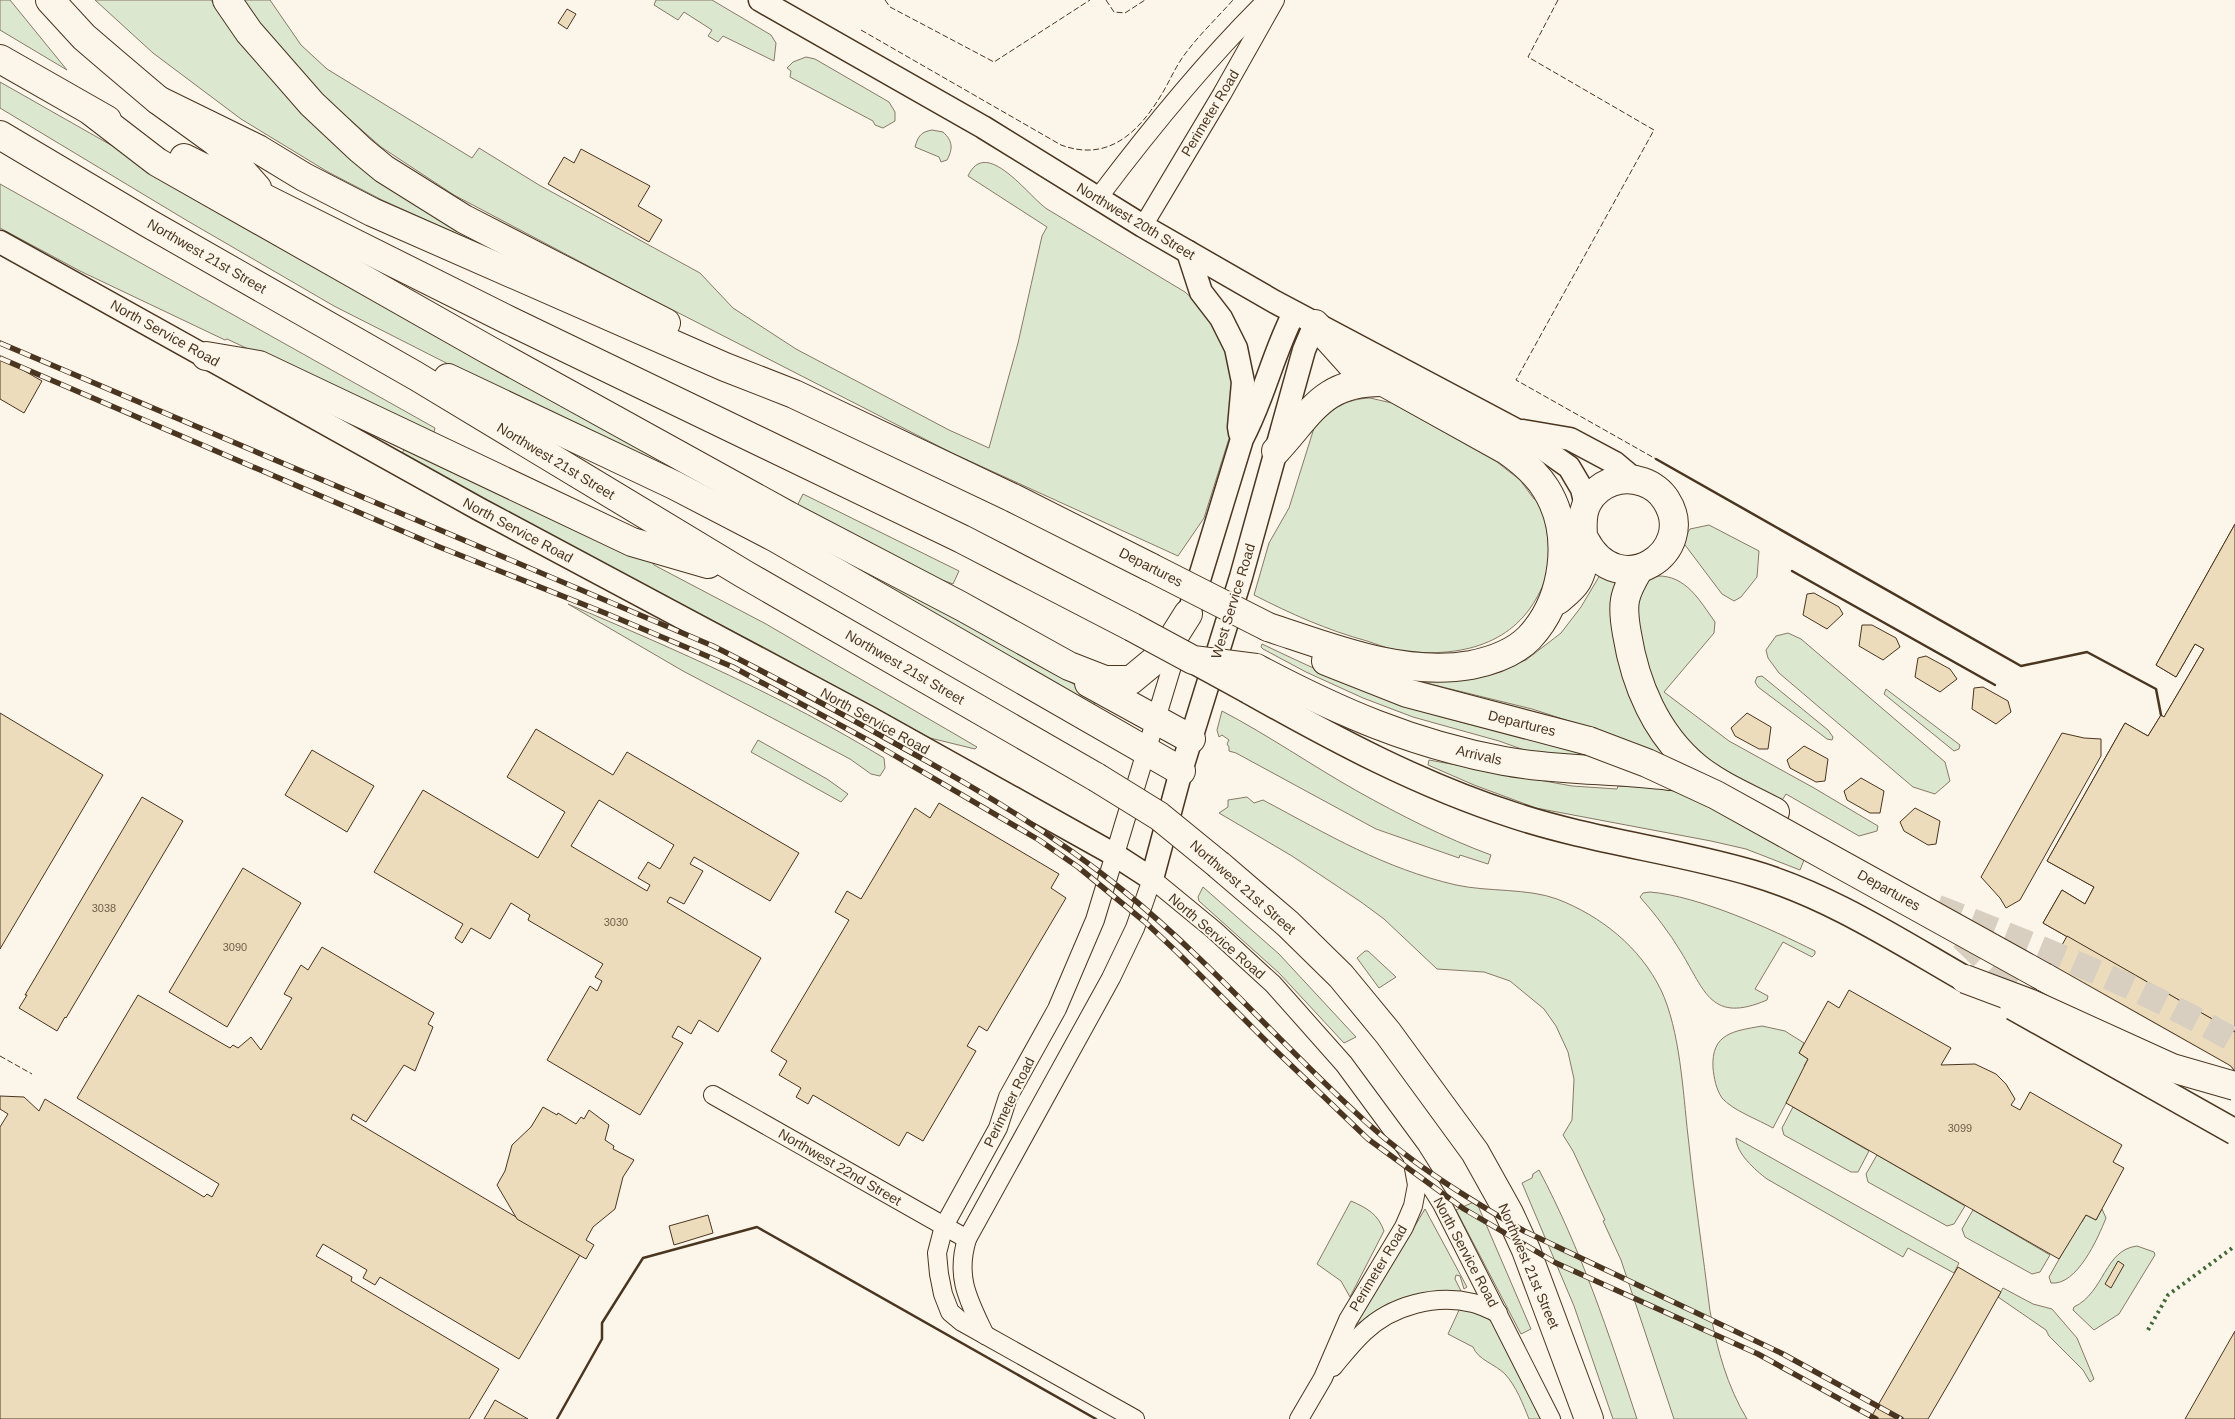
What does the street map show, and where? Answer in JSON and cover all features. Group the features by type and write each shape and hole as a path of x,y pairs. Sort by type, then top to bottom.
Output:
{"main road":[{"path":"50,0 84,37 158,100 216,142 264,197"},
{"path":"227,0 249,32 312,104 384,169 464,219 730,356 794,394"},
{"path":"0,59 92,112 264,197"},
{"path":"158,100 258,149 304,177 372,212 725,368 794,394"},
{"path":"92,112 157,162 678,454 1069,666 1105,680 1131,680 1154,661 1171,641 1188,614"},
{"name":"Northwest 21st Street","path":"0,135 148,223 416,376 744,574 1096,777 1159,816 1288,924 1341,976 1388,1033 1475,1152 1509,1213 1526,1250 1589,1419"},
{"name":"Arrivals","path":"264,197 485,309 979,548 1193,660 1252,679 1355,718 1438,746 1504,761 1550,768 1671,776 1712,788 1775,812 1696,767 1667,737 1633,668 1626,628 1624,602 1627,591 1638,569"},
{"path":"299,309 536,418 776,538 1181,771"},
{"path":"1304,318 1351,364 1518,459 1529,468 1547,490 1559,518 1563,553 1553,598 1547,612"},
{"path":"206,356 259,365 632,542 744,574"},
{"path":"1276,451 1311,409 1327,395 1357,383 1383,382"},
{"name":"Departures","path":"794,394 1013,498 1150,567 1268,627 1295,647 1386,685 1435,701 1590,741 1672,774 1741,808 2235,1086"},
{"path":"1268,627 1337,650 1386,662 1452,667 1489,660 1519,646 1529,637 1547,612 1577,582 1583,560 1585,540 1582,517 1592,496 1606,485 1623,479 1634,479 1650,485 1663,495 1669,505 1674,526 1672,537 1666,550 1657,560 1638,569 1612,568 1591,552 1585,540"},
{"path":"1069,666 1089,683 1191,739"},
{"path":"1252,679 1356,749 1478,802 1545,825 1753,873 1805,893 1893,938 2235,1132"},
{"path":"1965,979 2029,1003 2172,1068 2235,1086"}],"street":[{"name":"Northwest 20th Street","path":"760,0 954,110 1143,226 1304,318 1518,430 1569,467 1582,489 1586,506"},
{"name":"Perimeter Road","path":"1098,198 1134,150 1236,31 1267,0"},
{"name":"Perimeter Road","path":"1143,226 1227,86 1274,0"},
{"name":"North Service Road","path":"0,242 479,509 868,716 1115,855 1152,879 1214,930 1273,984 1344,1064 1412,1155 1442,1204 1552,1419"},
{"path":"1188,252 1201,292 1221,318 1236,348 1243,382 1239,427 1242,439"},
{"path":"1115,855 1242,439 1255,414 1275,354 1304,318"},
{"name":"West Service Road","path":"1152,879 1181,771 1241,577 1304,350 1304,318"},
{"name":"Northwest 20th Street","path":"1518,430 1570,440 1615,463 1634,479"},
{"name":"Perimeter Road","path":"1115,855 1095,920 1065,992 1008,1097 998,1128 944,1226 937,1253 938,1274 950,1312 962,1322 1135,1419"},
{"name":"Perimeter Road","path":"985,1335 966,1295 961,1270 962,1254 967,1240 1112,978 1135,928 1152,879"},
{"name":"Northwest 22nd Street","path":"713,1095 967,1240"},
{"name":"Perimeter Road","path":"1299,1419 1323,1378 1348,1320 1404,1227 1413,1206 1417,1185 1412,1155"},
{"name":"Perimeter Road","path":"1323,1378 1365,1331 1382,1318 1406,1307 1430,1301 1453,1300 1475,1303 1498,1313"}],"green space":[{"path":"0,0 10,0 67,70 0,30"},
{"path":"95,0 211,0 230,28 494,245 493,250 382,200 328,172 241,119 153,53"},
{"path":"241,0 270,0 301,45 327,69 472,158 479,148 539,185 700,273 733,308 796,349 949,430 989,448 1018,343 1042,236 1047,227 968,176 976,165 985,162 996,165 1047,209 1185,292 1198,304 1219,334 1232,370 1232,429 1204,518 1178,556 952,453 626,286 454,195 381,147 297,73"},
{"path":"656,0 712,0 771,35 776,43 774,61 723,36 718,42 708,36 712,30 684,12 678,20 654,5"},
{"path":"806,57 815,59 889,102 895,112 895,121 883,128 875,125 873,121 790,77 791,71 787,68 793,62"},
{"path":"0,82 359,286 1099,698 1092,707 592,437 334,306 0,108"},
{"path":"932,130 943,132 949,139 951,149 947,160 941,162 939,157 915,147 920,135"},
{"path":"0,184 435,428 434,432 430,434 227,339 225,340 80,271 0,228"},
{"path":"1370,398 1392,403 1497,462 1520,480 1534,499 1540,497 1549,550 1547,576 1536,599 1524,616 1509,630 1493,640 1475,647 1456,651 1436,653 1396,650 1323,627 1254,595 1269,543 1289,508 1314,428 1326,415 1339,406 1353,400"},
{"path":"407,445 653,563 766,624 977,747 975,749 930,738 769,650 532,526 402,453"},
{"path":"803,494 959,571 953,584 929,575 796,508"},
{"path":"1709,525 1759,551 1757,577 1741,597 1734,601 1722,594 1682,541 1690,529"},
{"path":"1600,575 1617,581 1680,762 1606,733 1532,709 1422,682 1421,676 1483,675 1526,660 1561,633 1581,607"},
{"path":"1657,576 1676,580 1684,585 1698,598 1715,622 1714,633 1664,692 1729,741 1878,826 1877,831 1859,836 1786,794 1779,805 1721,770 1687,745 1660,704 1645,669 1637,628 1638,593 1649,578"},
{"path":"568,604 729,675 808,715 884,758 885,768 880,776 871,774 850,759 683,671"},
{"path":"1788,633 1801,639 1945,762 1950,781 1935,794 1913,787 1779,673 1768,658 1766,650 1776,636"},
{"path":"1262,644 1328,675 1419,710 1537,740 1592,758 1527,751 1499,741 1413,717 1363,698 1306,672 1263,649 1261,647"},
{"path":"1762,676 1828,730 1833,737 1832,740 1827,739 1758,687 1755,682 1757,677"},
{"path":"1886,689 1960,745 1959,749 1954,751 1884,694"},
{"path":"1222,711 1390,809 1440,834 1491,855 1488,864 1460,855 1459,858 1376,829 1236,753 1229,751 1227,744 1229,740 1222,735 1219,737 1217,730"},
{"path":"758,740 827,779 848,794 841,802 751,752"},
{"path":"1429,760 1572,786 1617,789 1618,786 1641,787 1672,791 1727,815 1804,860 1800,870 1746,849 1536,808 1474,785 1428,765"},
{"path":"1247,797 1254,803 1263,800 1380,860 1429,878 1468,887 1533,893 1557,899 1589,914 1604,924 1618,935 1642,960 1661,990 1673,1024 1680,1062 1710,1311 1724,1367 1734,1394 1747,1419 1674,1419 1621,1260 1573,1151 1563,1135 1572,1120 1574,1079 1568,1052 1556,1026 1544,1009 1510,981 1484,972 1437,969 1384,919 1361,902 1292,856 1219,813 1228,807 1228,800"},
{"path":"1203,887 1279,954 1356,1037 1344,1043 1279,973 1199,901 1198,897"},
{"path":"1650,892 1690,900 1734,915 1797,942 1815,951 1815,954 1812,957 1783,942 1755,989 1768,996 1767,1000 1733,1008 1722,1006 1712,1000 1704,991 1672,937 1640,897 1643,893"},
{"path":"1365,951 1368,951 1396,977 1379,988 1357,958"},
{"path":"1762,1026 1785,1031 1804,1043 1799,1053 1808,1059 1773,1128 1739,1111 1722,1098 1718,1091 1713,1068 1713,1056 1720,1041 1734,1032"},
{"path":"1793,1107 1869,1151 1858,1172 1851,1172 1784,1135 1782,1128"},
{"path":"1736,1138 1959,1263 1954,1273 1908,1248 1903,1257 1767,1179 1743,1155"},
{"path":"1877,1155 1965,1206 1954,1224 1947,1226 1868,1182 1866,1174"},
{"path":"1539,1170 1581,1261 1605,1324 1637,1419 1613,1419 1574,1306 1522,1183 1532,1178 1533,1174"},
{"path":"1351,1201 1371,1212 1379,1220 1384,1231 1350,1297 1341,1281 1317,1264"},
{"path":"1476,1201 1531,1329 1521,1334 1456,1210"},
{"path":"1425,1209 1467,1287 1464,1289 1460,1276 1456,1275 1455,1279 1462,1293 1442,1292 1411,1296 1391,1303 1356,1324"},
{"path":"2102,1209 2106,1218 2098,1237 2085,1259 2069,1277 2060,1282 2051,1283 2049,1277 2080,1222 2082,1222 2086,1215 2096,1220"},
{"path":"1973,1210 2050,1255 2040,1272 2032,1274 1965,1237 1962,1229"},
{"path":"2137,1246 2154,1252 2155,1255 2119,1314 2094,1330 2073,1310 2074,1307 2092,1292 2118,1255 2126,1249"},
{"path":"2003,1288 2033,1304 2052,1309 2077,1338 2094,1379 2090,1382 2083,1370 2049,1336 2046,1330 1998,1297"},
{"path":"1460,1308 1484,1316 1494,1323 1542,1419 1529,1419 1522,1401 1505,1374 1483,1359 1473,1347 1448,1334"}],"building":[{"path":"567,9 576,14 567,29 558,23"},
{"path":"581,149 650,186 638,206 662,220 649,242 548,184 564,157 574,163"},
{"path":"0,357 42,381 24,413 0,399"},
{"path":"2235,524 2235,1032 2043,923 2062,890 2085,904 2094,887 2047,861 2125,723 2148,736 2161,715 2164,717 2204,649 2195,644 2176,677 2156,665"},
{"path":"2235,524 2235,1032 2043,923 2062,890 2085,904 2094,887 2047,861 2125,723 2148,736 2161,715 2164,717 2204,649 2195,644 2176,677 2156,665"},
{"path":"1814,593 1839,607 1843,614 1827,629 1803,615 1807,594"},
{"path":"1862,625 1872,625 1896,638 1900,647 1883,660 1859,646"},
{"path":"1926,656 1950,669 1957,679 1940,692 1915,677 1918,658"},
{"path":"1983,687 2008,701 2011,712 1996,724 1972,709 1974,688"},
{"path":"0,713 103,775 0,949"},
{"path":"1747,713 1771,727 1768,749 1759,749 1735,736 1731,728"},
{"path":"536,729 613,775 627,752 799,853 770,901 694,857 690,864 703,871 684,904 670,897 667,902 761,958 718,1032 699,1020 691,1034 678,1026 672,1037 683,1043 640,1115 547,1060 590,986 597,991 602,981 595,977 603,964 528,920 530,915 511,903 490,939 471,928 462,943 455,938 463,924 374,872 423,790 538,858 565,812 507,777","holes":["599,800 674,845 660,869 648,862 638,878 650,885 647,891 571,846"]},
{"path":"2062,733 2084,738 2101,739 2101,756 2020,900 2006,908 2000,898 1981,877"},
{"path":"1804,746 1828,759 1825,781 1816,782 1790,768 1787,760"},
{"path":"312,750 374,786 347,832 285,795"},
{"path":"1861,778 1884,791 1880,813 1870,813 1847,800 1844,791"},
{"path":"142,797 183,821 57,1031 19,1008"},
{"path":"939,803 1059,874 1051,888 1066,898 987,1031 979,1026 967,1046 976,1051 923,1141 907,1132 899,1146 813,1095 808,1104 796,1097 801,1088 779,1075 787,1061 771,1051 849,920 835,912 847,891 861,899 915,808 930,818"},
{"path":"1915,808 1940,821 1936,844 1928,845 1904,831 1900,822"},
{"path":"243,868 301,903 227,1027 169,992"},
{"path":"2067,936 2235,1032 2235,1080 2046,974"},
{"path":"322,947 434,1013 428,1024 433,1027 415,1071 404,1065 366,1122 353,1114 351,1119 580,1255 519,1359 380,1277 375,1285 363,1278 367,1270 323,1244 316,1256 352,1277 351,1281 499,1369 469,1419 0,1419 0,1127 8,1114 0,1109 0,1096 24,1097 39,1111 45,1099 204,1197 207,1194 212,1197 219,1184 77,1098 138,995 230,1048 233,1045 238,1048 251,1037 261,1050 292,998 284,994 301,965 308,970"},
{"path":"1849,990 1951,1048 1941,1065 1975,1064 1996,1074 2006,1084 2015,1099 2011,1105 2020,1110 2030,1092 2122,1145 2113,1162 2124,1168 2096,1220 2086,1215 2059,1259 1786,1103 1808,1059 1799,1053 1828,1001 1839,1008"},
{"path":"543,1107 557,1115 558,1113 576,1124 581,1117 584,1119 589,1110 609,1125 605,1140 614,1146 613,1149 634,1160 623,1177 615,1209 593,1227 586,1240 594,1245 586,1259 517,1219 497,1185 505,1171 512,1145 531,1127"},
{"path":"708,1215 713,1233 674,1245 669,1226"},
{"path":"2118,1261 2124,1265 2111,1288 2105,1284"},
{"path":"1958,1267 2001,1292 1952,1378 1928,1419 1870,1419"},
{"path":"2235,1331 2235,1419 2185,1419"},
{"path":"495,1400 528,1419 484,1419"}],"tunnel":[{"path":"1937,907 2051,952 2126,985 2163,1002 2235,1041"},
{"path":"1963,937 2035,1006"}],"railway":[{"path":"0,343 713,646 926,761 1042,831 1125,892 1187,947 1366,1122 1403,1153 1442,1181 1524,1231 1783,1354 1901,1419"},
{"path":"0,358 437,546 605,613 733,667 875,744 1039,840 1078,867 1145,922 1177,952 1368,1139 1464,1209 1556,1263 1758,1354 1876,1419"}],"hedge":[{"path":"2148,1330 2168,1295 2235,1246"}],"fence":[{"path":"885,0 890,7 994,62 1090,0"},
{"path":"1106,0 1114,12 1125,13 1145,0"},
{"path":"861,30 1061,145 1093,150 1106,147 1131,133 1160,97 1185,54 1233,0"},
{"path":"1558,0 1528,57 1654,130 1516,380 1656,459"},
{"path":"0,1056 32,1074"}],"wall":[{"path":"1656,459 2021,666 2087,652 2156,689 2161,715"},
{"path":"1792,571 1995,685"},
{"path":"557,1419 602,1339 602,1323 643,1258 757,1227 1096,1419"}]}
